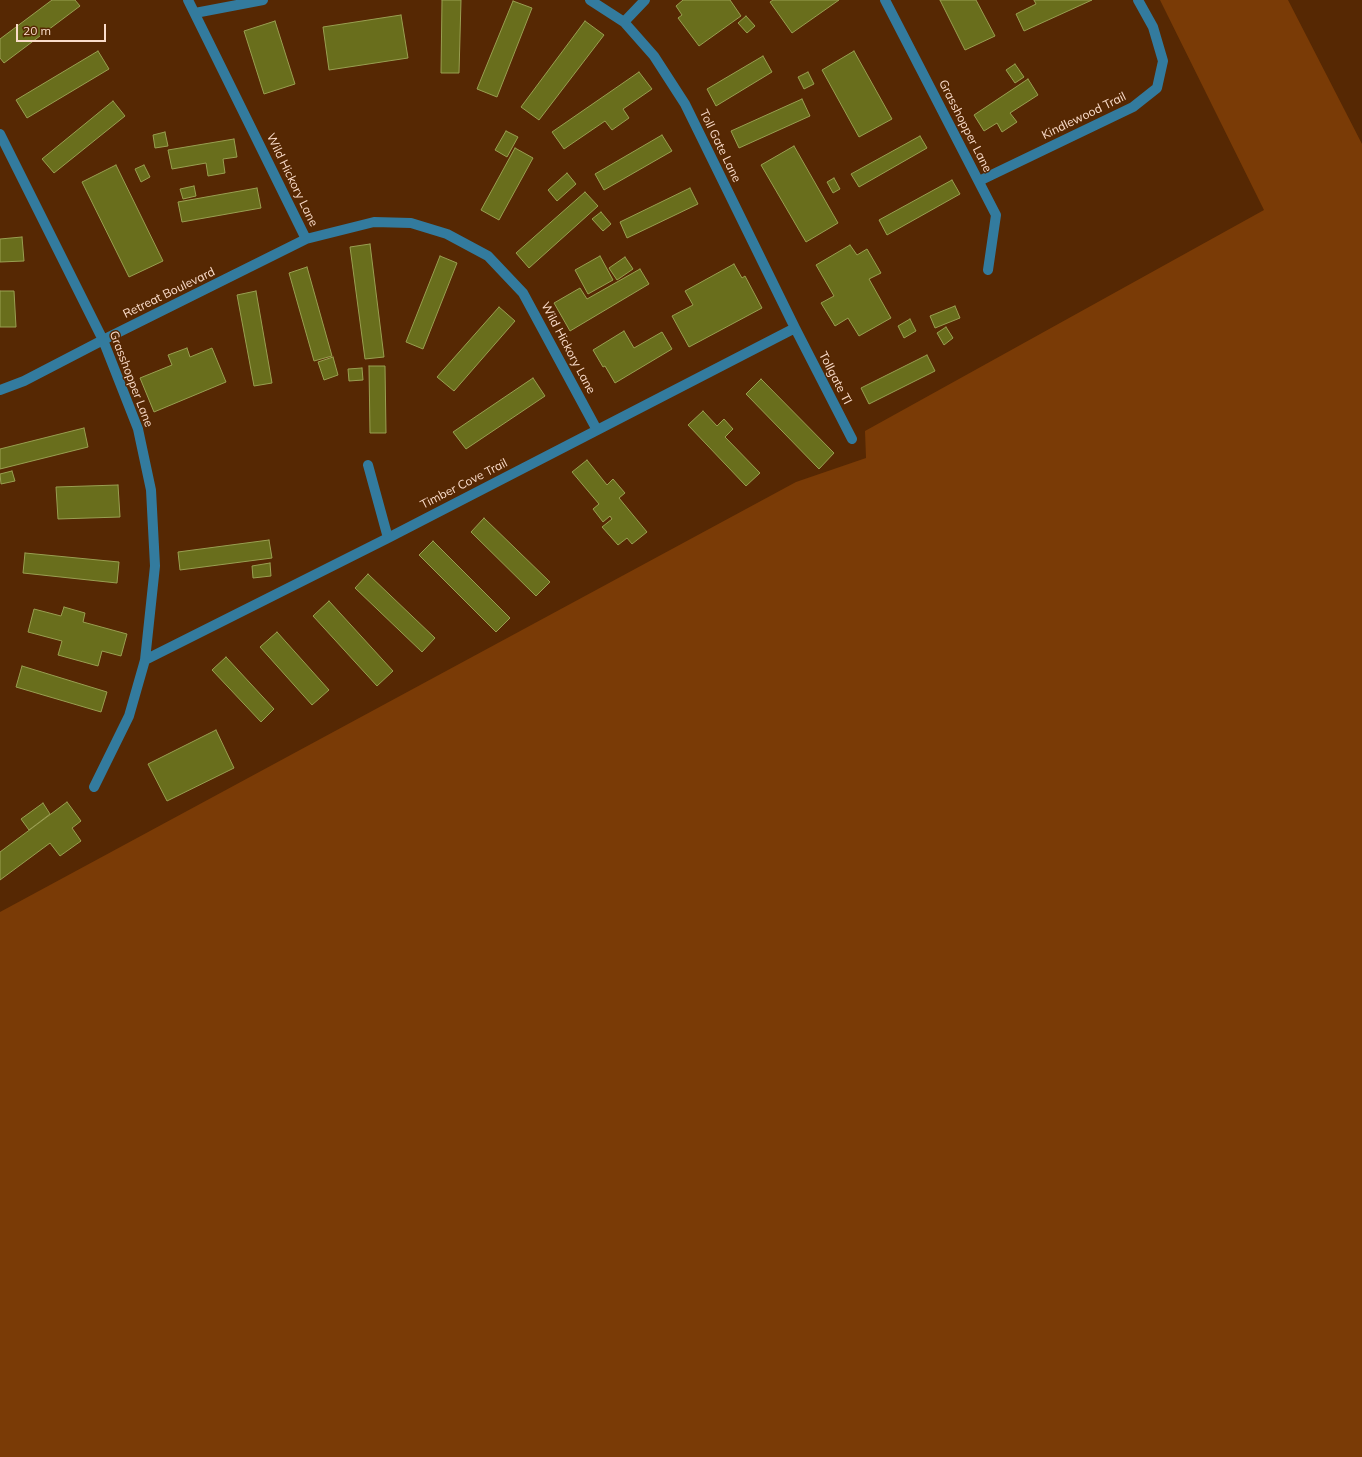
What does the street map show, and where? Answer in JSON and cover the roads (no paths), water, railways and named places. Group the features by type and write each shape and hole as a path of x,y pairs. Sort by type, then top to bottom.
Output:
{"street":[{"name":"Wild Hickory Lane","path":"188,0 306,240 374,222 411,223 447,234 488,256 523,293 598,430"},
{"path":"195,13 262,0"},
{"name":"Toll Gate Lane","path":"590,0 624,22 654,56 685,104 795,328"},
{"path":"624,22 645,0"},
{"name":"Grasshopper Lane","path":"885,0 996,215 988,270"},
{"name":"Kindlewood Trail","path":"979,182 1133,107 1157,88 1163,61 1153,28 1138,0"},
{"name":"Grasshopper Lane","path":"0,134 103,340 138,429 151,490 155,566 145,660 129,716 94,787"},
{"name":"Retreat Boulevard","path":"0,390 24,381 103,340 306,240"},
{"name":"Timber Cove Trail","path":"145,660 388,538 795,328"},
{"name":"Tollgate Tl","path":"795,328 852,439"},
{"path":"368,465 388,538"}]}
